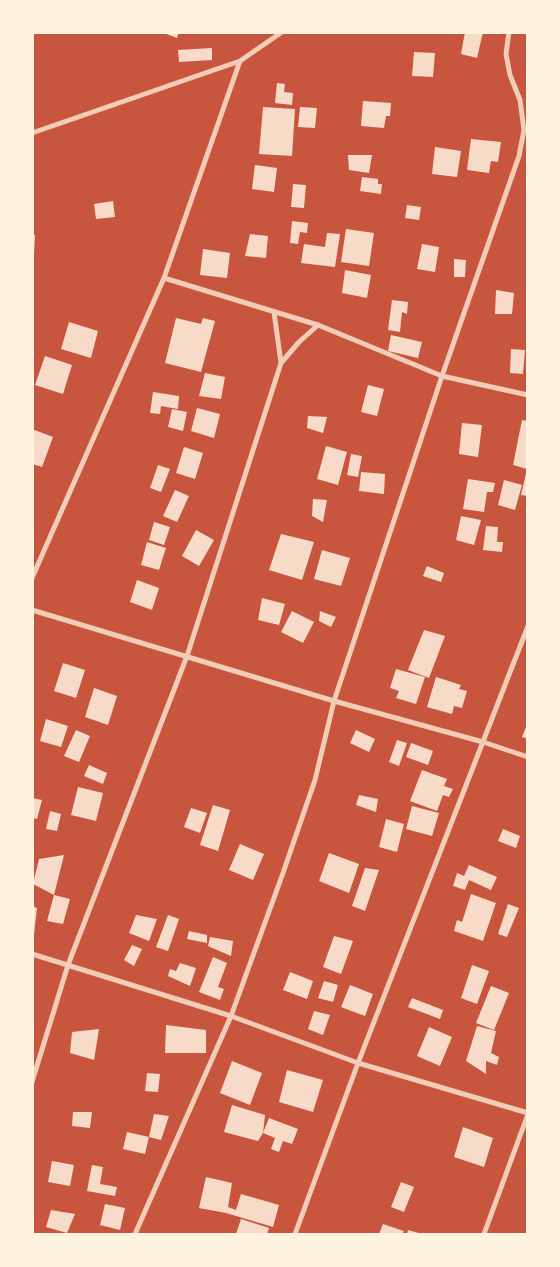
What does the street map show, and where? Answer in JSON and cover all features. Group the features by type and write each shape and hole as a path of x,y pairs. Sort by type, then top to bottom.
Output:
{"street":[{"path":"32,133 240,61 282,32"},
{"path":"135,1234 231,1016 315,780 334,701 442,376 519,156 524,130 520,100 510,75 506,54 509,32"},
{"path":"32,578 164,278 240,61"},
{"path":"164,278 318,325 442,376 528,395"},
{"path":"274,312 281,363"},
{"path":"32,1082 68,965 187,656 281,363 299,342 318,325"},
{"path":"32,610 334,701 483,742 528,757"},
{"path":"295,1234 358,1063 528,626"},
{"path":"32,954 231,1016 358,1063 528,1113 484,1234"}],"building":[{"path":"161,32 179,32 177,38"},
{"path":"465,32 483,32 477,58 461,54"},
{"path":"212,48 212,60 179,62 178,50"},
{"path":"414,52 435,53 433,77 412,76"},
{"path":"277,83 285,84 284,92 293,93 292,105 275,103"},
{"path":"363,101 391,103 390,116 386,116 384,128 361,126"},
{"path":"263,107 295,109 292,156 259,154"},
{"path":"300,107 317,108 315,128 298,127"},
{"path":"471,139 501,142 498,162 491,161 489,173 467,170"},
{"path":"435,147 461,151 457,177 432,174"},
{"path":"348,155 372,155 369,173 349,170"},
{"path":"255,165 277,168 274,192 252,189"},
{"path":"362,177 378,179 378,184 382,184 381,194 360,191"},
{"path":"293,184 306,185 304,208 291,207"},
{"path":"113,201 115,217 96,219 94,204"},
{"path":"407,205 421,207 419,220 405,218"},
{"path":"292,221 308,223 307,233 300,232 298,244 290,243"},
{"path":"346,229 374,233 369,266 341,262"},
{"path":"327,233 340,234 335,267 301,263 304,244 325,247"},
{"path":"250,234 268,236 266,258 245,256"},
{"path":"32,235 35,235 34,254 32,254"},
{"path":"422,244 439,247 435,272 417,269"},
{"path":"203,249 230,253 227,278 200,275"},
{"path":"454,259 466,260 465,277 454,277"},
{"path":"345,270 371,275 367,298 342,293"},
{"path":"496,290 514,293 512,314 495,314"},
{"path":"392,300 408,302 407,314 402,312 400,332 388,330"},
{"path":"176,318 201,324 203,318 215,321 201,372 165,363"},
{"path":"69,322 98,331 91,358 61,349"},
{"path":"391,335 422,342 418,358 388,351"},
{"path":"511,349 525,350 523,374 510,373"},
{"path":"45,356 72,365 63,394 35,385"},
{"path":"205,373 225,377 221,399 199,396"},
{"path":"368,385 384,389 377,416 361,412"},
{"path":"153,392 179,396 178,409 161,406 160,414 150,413"},
{"path":"197,408 220,414 214,438 191,431"},
{"path":"172,409 187,412 183,431 168,427"},
{"path":"308,416 327,417 323,433 307,428"},
{"path":"522,420 528,421 528,496 521,495 527,469 513,465"},
{"path":"462,423 482,425 478,457 459,454"},
{"path":"32,429 53,437 42,467 32,464"},
{"path":"326,446 347,452 338,485 317,479"},
{"path":"184,447 203,453 195,479 176,473"},
{"path":"351,454 362,456 358,477 347,475"},
{"path":"158,465 170,469 161,492 150,488"},
{"path":"361,472 385,474 384,494 359,491"},
{"path":"468,479 495,483 493,492 487,492 484,512 463,509"},
{"path":"504,480 522,485 515,510 498,505"},
{"path":"175,490 189,496 177,522 163,516"},
{"path":"313,499 327,500 323,522 312,516"},
{"path":"461,516 481,520 474,545 456,540"},
{"path":"154,522 170,527 164,545 149,540"},
{"path":"486,526 498,527 497,542 503,542 502,552 483,550"},
{"path":"196,530 214,540 199,566 182,556"},
{"path":"281,534 314,542 302,580 269,570"},
{"path":"147,542 166,548 159,570 141,565"},
{"path":"322,550 350,558 341,586 314,579"},
{"path":"427,566 444,573 441,582 423,576"},
{"path":"137,580 159,588 152,610 130,602"},
{"path":"262,598 285,604 279,625 258,620"},
{"path":"292,611 314,622 303,643 281,632"},
{"path":"320,611 336,617 331,627 319,621"},
{"path":"424,630 445,636 429,678 408,670"},
{"path":"63,663 85,670 76,698 54,691"},
{"path":"396,669 425,677 416,704 396,698 399,691 390,688"},
{"path":"436,677 461,685 459,689 467,691 462,708 454,706 452,714 427,707"},
{"path":"94,688 117,696 108,725 85,717"},
{"path":"46,719 68,726 61,747 40,741"},
{"path":"528,722 528,739 522,737"},
{"path":"76,730 90,736 79,762 64,756"},
{"path":"356,730 375,739 369,752 350,743"},
{"path":"397,740 407,743 399,766 389,762"},
{"path":"411,743 433,751 428,765 406,757"},
{"path":"89,765 107,773 103,784 84,776"},
{"path":"422,770 447,779 444,786 453,789 449,797 443,795 437,811 410,801"},
{"path":"78,787 103,793 96,821 71,815"},
{"path":"359,795 378,799 376,812 356,805"},
{"path":"32,798 42,800 37,819 32,818"},
{"path":"213,805 230,810 218,851 200,845"},
{"path":"412,806 439,813 432,836 406,829"},
{"path":"191,808 207,813 200,833 184,827"},
{"path":"50,811 61,814 57,831 46,829"},
{"path":"386,819 404,824 397,852 379,847"},
{"path":"503,829 520,836 516,848 498,841"},
{"path":"240,844 264,854 253,880 229,870"},
{"path":"329,853 359,864 349,893 319,881"},
{"path":"64,855 54,895 33,884 39,859"},
{"path":"469,865 497,877 491,890 469,880 465,890 453,886 457,873 464,876"},
{"path":"365,868 379,870 365,911 352,906"},
{"path":"471,894 496,903 483,941 454,931 457,920 462,922"},
{"path":"54,895 70,899 63,924 47,921"},
{"path":"508,904 519,908 507,937 498,934"},
{"path":"32,906 37,908 34,934 32,934"},
{"path":"136,915 157,919 149,941 129,933"},
{"path":"168,915 179,919 168,951 156,947"},
{"path":"189,931 207,935 207,943 187,939"},
{"path":"334,936 353,941 341,974 323,967"},
{"path":"210,937 233,941 231,956 208,946"},
{"path":"132,945 142,949 134,966 124,960"},
{"path":"213,957 227,963 218,987 224,989 220,1000 199,992"},
{"path":"180,963 196,968 190,986 168,976 170,969 176,971"},
{"path":"472,965 489,971 477,1004 461,998"},
{"path":"290,972 313,981 307,999 283,990"},
{"path":"324,981 338,985 333,1002 318,998"},
{"path":"350,985 373,994 365,1016 341,1007"},
{"path":"491,986 509,993 494,1030 476,1023"},
{"path":"412,998 443,1010 440,1019 408,1007"},
{"path":"314,1011 330,1015 323,1035 308,1029"},
{"path":"166,1025 206,1030 206,1053 165,1053"},
{"path":"477,1026 496,1031 491,1053 499,1057 497,1065 486,1061 486,1074 466,1061"},
{"path":"429,1027 452,1037 440,1066 417,1056"},
{"path":"99,1029 94,1060 70,1053 72,1032"},
{"path":"232,1061 262,1073 250,1105 220,1093"},
{"path":"287,1070 323,1080 313,1112 279,1102"},
{"path":"147,1073 160,1074 158,1092 145,1091"},
{"path":"232,1105 265,1115 263,1133 258,1141 224,1132"},
{"path":"73,1112 92,1112 90,1128 72,1126"},
{"path":"154,1114 169,1116 161,1140 149,1137"},
{"path":"269,1118 298,1129 292,1144 283,1141 279,1152 271,1149 275,1138 263,1133"},
{"path":"463,1127 493,1138 484,1167 454,1157"},
{"path":"127,1132 149,1137 145,1154 123,1149"},
{"path":"52,1161 74,1165 70,1186 48,1182"},
{"path":"92,1165 103,1167 100,1184 117,1187 115,1196 87,1191"},
{"path":"206,1177 232,1183 228,1207 236,1210 241,1194 279,1205 273,1227 226,1213 199,1208"},
{"path":"401,1182 414,1187 404,1212 391,1207"},
{"path":"105,1204 125,1208 120,1230 100,1225"},
{"path":"51,1210 75,1214 67,1233 46,1227"},
{"path":"241,1219 269,1228 267,1234 236,1234"},
{"path":"383,1224 404,1231 402,1234 379,1234"},
{"path":"408,1230 422,1234 407,1234"}]}
